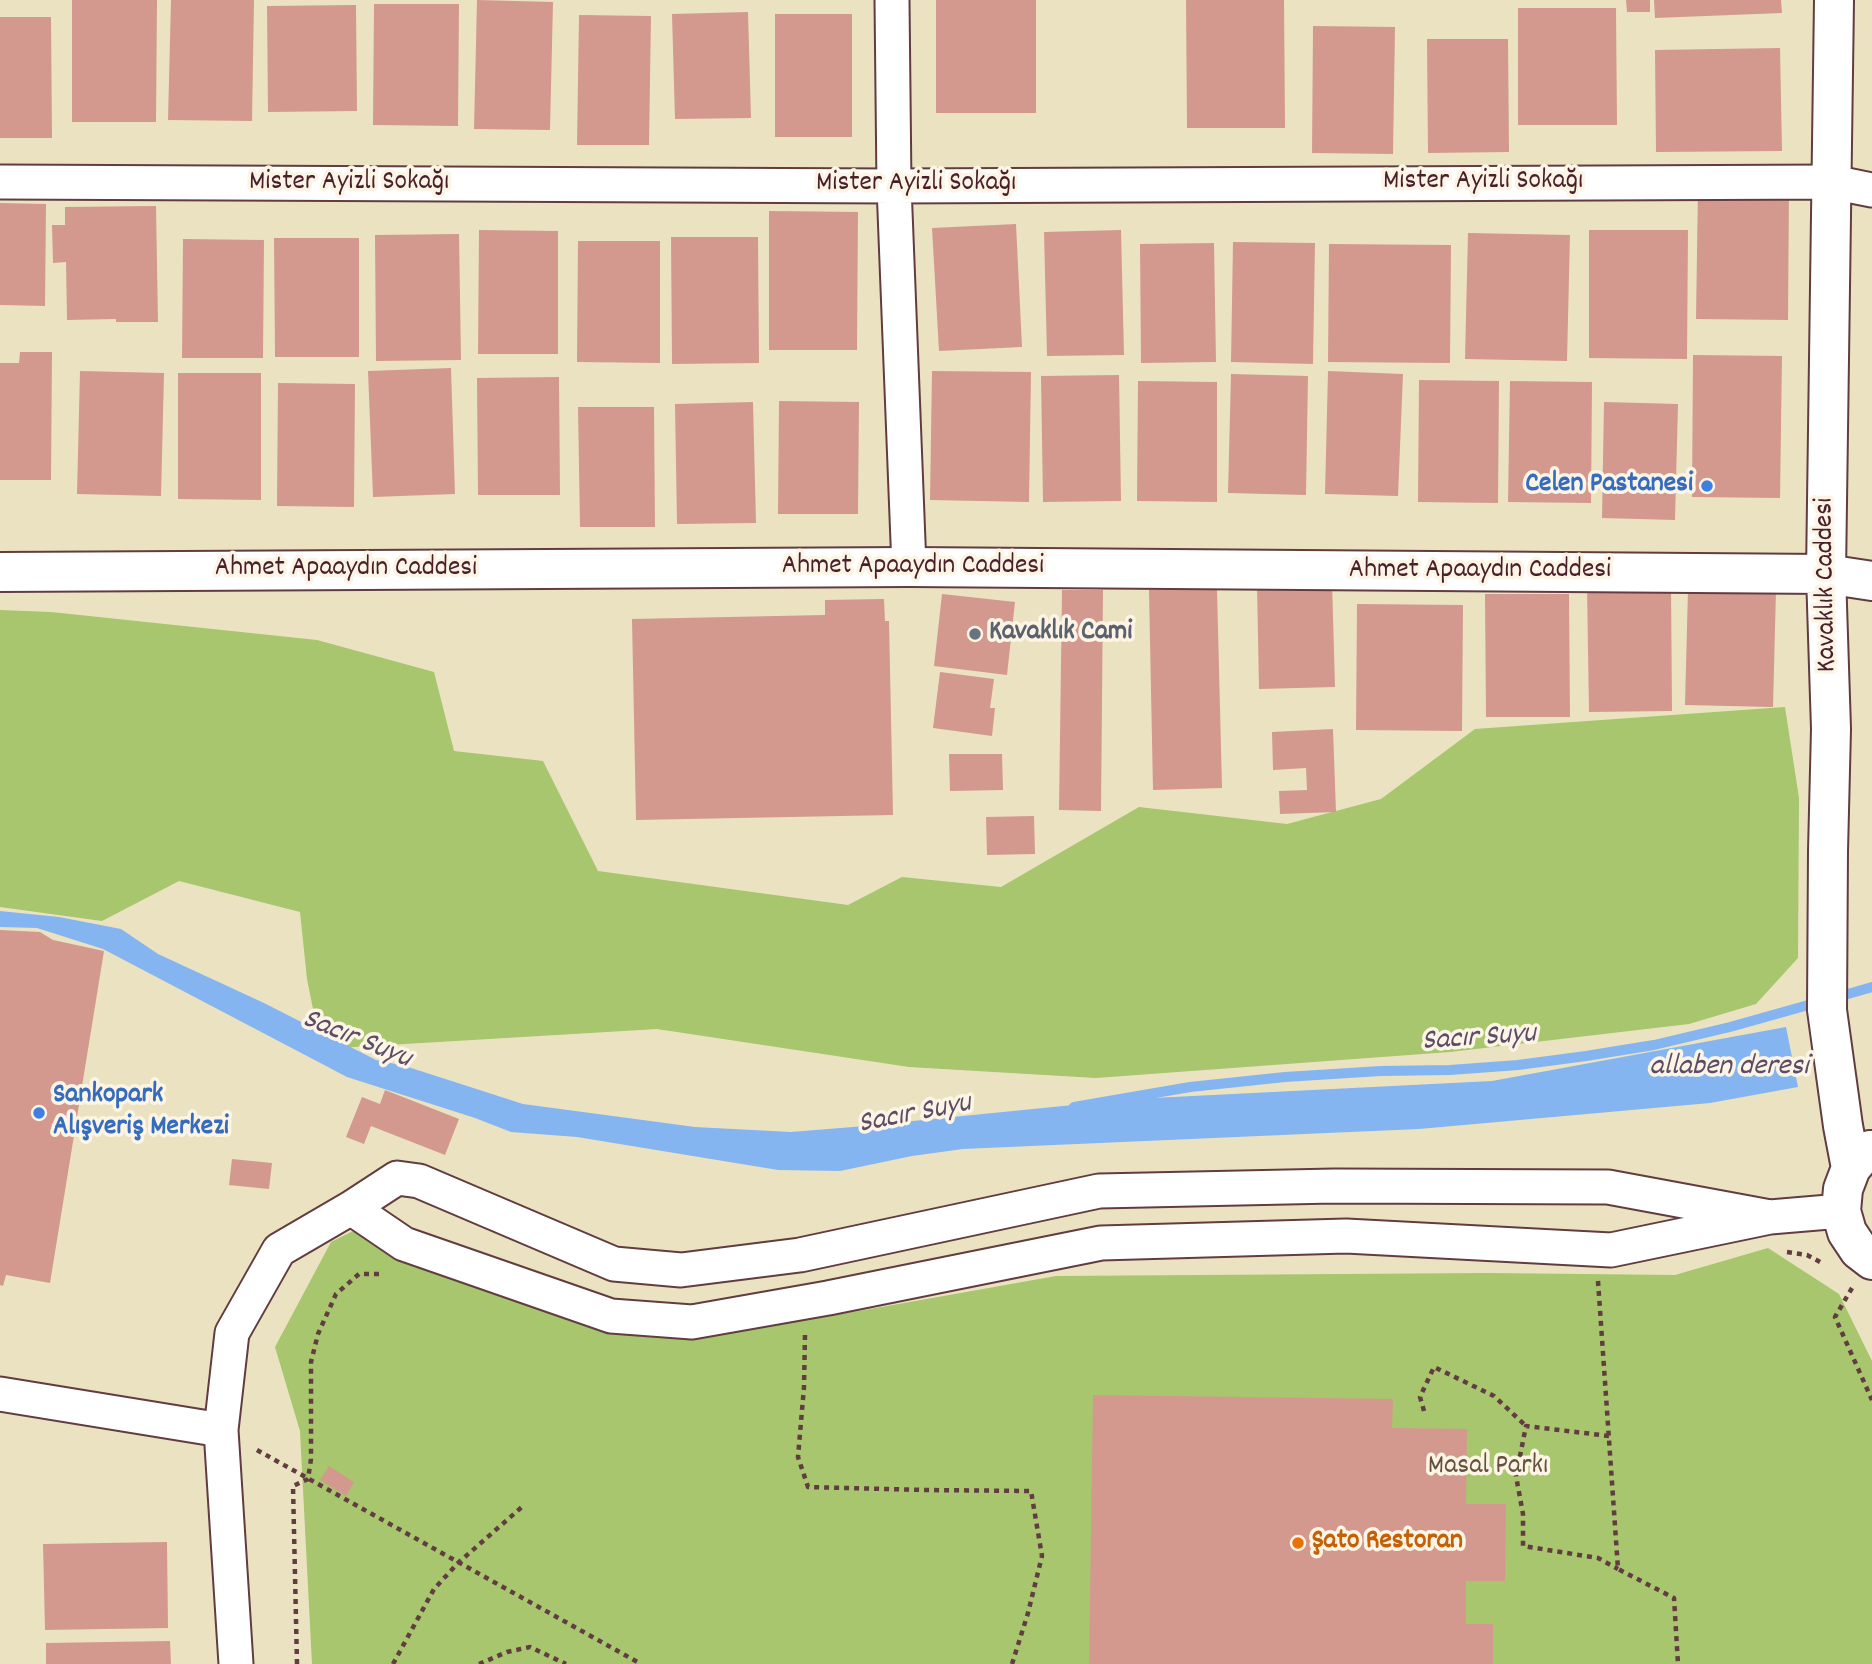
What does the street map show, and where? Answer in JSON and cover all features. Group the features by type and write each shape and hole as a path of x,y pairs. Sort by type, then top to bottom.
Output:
{"street":[{"path":"892,0 894,186 909,567"},
{"name":"Kavaklık Caddesi","path":"1834,0 1825,575 1831,729 1827,1010 1843,1126 1862,1158"},
{"name":"Mister Ayizli Sokağı","path":"0,183 894,186 1832,182 1872,190"},
{"name":"Ahmet Apaaydın Caddesi","path":"0,572 909,567 1825,575 1872,581"},
{"path":"1862,1158 1843,1189 1841,1211 1847,1232 1859,1250 1864,1271"},
{"path":"236,1664 221,1430 232,1334 279,1250 397,1178 419,1181 614,1264 681,1270 800,1255 1099,1191 1334,1186 1608,1187 1770,1217"},
{"path":"351,1208 404,1244 611,1316 692,1322 828,1298 1101,1243 1346,1236 1611,1250 1770,1217 1841,1211"},
{"path":"0,1394 221,1430"}],"path":[{"path":"1596,1249 1618,1569"},
{"path":"1864,1271 1835,1317 1872,1400"},
{"path":"308,1479 311,1459 311,1362 318,1334 337,1294 359,1274 391,1274"},
{"path":"805,1330 804,1387 798,1457 808,1488 1031,1490 1042,1556 1012,1664"},
{"path":"792,1342 805,1340"},
{"path":"1423,1411 1420,1397 1434,1367 1493,1396 1526,1426 1609,1436"},
{"path":"1526,1426 1516,1476 1523,1514 1523,1546 1598,1558 1674,1598 1678,1664"},
{"path":"221,1430 641,1664"},
{"path":"297,1664 293,1486 308,1479"},
{"path":"393,1664 434,1589 458,1563 523,1506"},
{"path":"479,1664 507,1652 530,1647 566,1664"}],"green space":[{"path":"0,610 51,612 317,640 434,672 454,751 543,761 598,871 848,905 902,877 1001,887 1139,807 1287,824 1381,799 1475,729 1785,707 1799,798 1798,958 1756,1004 1689,1024 1450,1052 1096,1078 909,1067 657,1029 321,1049 307,979 300,912 179,881 102,921 0,907"},
{"name":"Masal Parkı","path":"357,1229 696,1338 1056,1276 1488,1273 1675,1275 1768,1248 1839,1294 1872,1361 1872,1664 312,1664 300,1431 275,1347 331,1242"}],"water":[{"name":"allaben deresi","path":"0,911 59,917 121,929 158,954 264,1003 376,1060 405,1066 523,1104 695,1127 791,1132 1133,1099 1492,1081 1786,1027 1798,1087 1710,1103 1419,1129 963,1149 840,1171 778,1170 577,1137 511,1132 347,1077 103,949 37,928 0,927"}],"building":[{"path":"72,0 157,0 156,122 72,122"},
{"path":"171,0 254,0 252,121 168,120"},
{"path":"477,0 553,2 550,130 474,129"},
{"path":"936,0 1036,0 1036,113 936,113"},
{"path":"1186,0 1284,0 1285,128 1187,128"},
{"path":"1626,0 1650,0 1650,12 1627,12"},
{"path":"1654,0 1781,0 1782,13 1655,18"},
{"path":"374,4 459,4 458,126 373,125"},
{"path":"356,5 357,111 268,112 267,6"},
{"path":"1518,8 1616,8 1617,125 1518,125"},
{"path":"748,12 751,118 675,119 672,14"},
{"path":"775,14 852,14 852,137 775,137"},
{"path":"579,15 651,16 649,145 577,145"},
{"path":"0,17 51,17 52,138 0,138"},
{"path":"1313,26 1395,27 1393,154 1312,153"},
{"path":"1427,39 1508,39 1509,152 1428,153"},
{"path":"1780,48 1782,151 1656,152 1655,50"},
{"path":"1698,186 1789,187 1788,320 1696,319"},
{"path":"0,203 46,204 45,306 0,305"},
{"path":"156,206 158,322 67,320 66,262 53,263 52,225 65,225 65,207"},
{"path":"769,211 858,212 857,350 769,350"},
{"path":"1016,224 1022,347 939,351 932,228"},
{"path":"479,230 558,231 558,354 478,354"},
{"path":"1121,230 1124,355 1047,356 1044,232"},
{"path":"1589,230 1688,230 1687,359 1589,358"},
{"path":"1468,233 1570,235 1567,361 1465,359"},
{"path":"459,234 461,360 376,361 375,235"},
{"path":"671,237 758,237 759,363 672,364"},
{"path":"274,238 359,238 359,357 275,357"},
{"path":"183,239 264,240 263,358 182,358"},
{"path":"578,241 660,241 660,363 577,362"},
{"path":"1233,242 1315,243 1313,364 1231,362"},
{"path":"1214,243 1216,362 1141,363 1140,244"},
{"path":"1329,244 1451,245 1450,363 1328,362"},
{"path":"20,352 52,352 51,480 0,480 0,363 19,363"},
{"path":"1693,355 1782,356 1780,498 1692,497"},
{"path":"451,368 455,494 373,497 368,371"},
{"path":"80,371 164,373 161,496 77,494"},
{"path":"932,371 1031,372 1029,502 930,500"},
{"path":"1328,371 1403,374 1398,496 1325,494"},
{"path":"178,373 261,373 261,500 178,499"},
{"path":"1231,374 1308,376 1306,495 1228,493"},
{"path":"1119,375 1121,501 1043,502 1041,376"},
{"path":"559,377 560,495 478,495 477,378"},
{"path":"1419,380 1499,381 1498,503 1418,502"},
{"path":"1138,381 1217,382 1217,502 1137,501"},
{"path":"1510,381 1592,382 1591,503 1508,502"},
{"path":"278,383 355,384 354,507 277,506"},
{"path":"779,401 859,402 858,514 778,514"},
{"path":"753,402 756,523 677,524 675,404"},
{"path":"1604,402 1678,404 1675,520 1602,518"},
{"path":"578,407 654,407 655,527 580,527"},
{"path":"1332,582 1335,687 1259,689 1257,584"},
{"path":"1671,585 1672,711 1589,712 1587,586"},
{"path":"1217,589 1222,788 1153,790 1149,590"},
{"path":"1688,589 1776,590 1773,707 1685,705"},
{"path":"1062,590 1103,590 1101,811 1059,810"},
{"name":"Kavaklık Cami","path":"942,594 1015,602 1007,675 934,666"},
{"path":"1485,594 1569,594 1570,717 1486,717"},
{"path":"884,599 885,621 889,621 893,815 636,820 632,619 825,615 825,600"},
{"path":"1357,604 1463,605 1462,731 1356,730"},
{"path":"940,672 994,679 990,708 995,708 992,736 933,728"},
{"path":"1333,729 1336,812 1280,814 1279,791 1307,790 1306,768 1273,770 1272,732"},
{"path":"949,754 1002,754 1003,790 950,791"},
{"path":"1034,816 1035,854 987,855 986,817"},
{"name":"Sankopark Alışveriş Merkezi","path":"0,930 40,932 53,940 104,951 50,1283 6,1275 3,1286 0,1285"},
{"path":"385,1090 459,1119 445,1155 371,1126 364,1144 346,1137 362,1097 380,1104"},
{"path":"232,1159 272,1163 269,1189 229,1185"},
{"name":"Şato Restoran","path":"1093,1395 1393,1399 1392,1428 1467,1429 1466,1504 1506,1504 1505,1581 1466,1581 1466,1624 1493,1624 1493,1664 1089,1664"},
{"path":"329,1466 354,1482 346,1496 320,1480"},
{"path":"167,1542 168,1628 45,1630 43,1544"},
{"path":"170,1641 171,1664 46,1664 46,1643"}],"waterway":[{"name":"Sacır Suyu","path":"1834,998 1872,987"},
{"name":"Sacır Suyu","path":"1074,1107 1190,1087 1285,1077 1450,1070 1586,1056 1654,1045 1819,1002"}],"place":[{"name":"Celen Pastanesi","path":"1707,486"},
{"name":"Kavaklık Cami","path":"975,634"},
{"name":"Sankopark Alışveriş Merkezi","path":"39,1113"},
{"name":"Şato Restoran","path":"1298,1543"}]}
